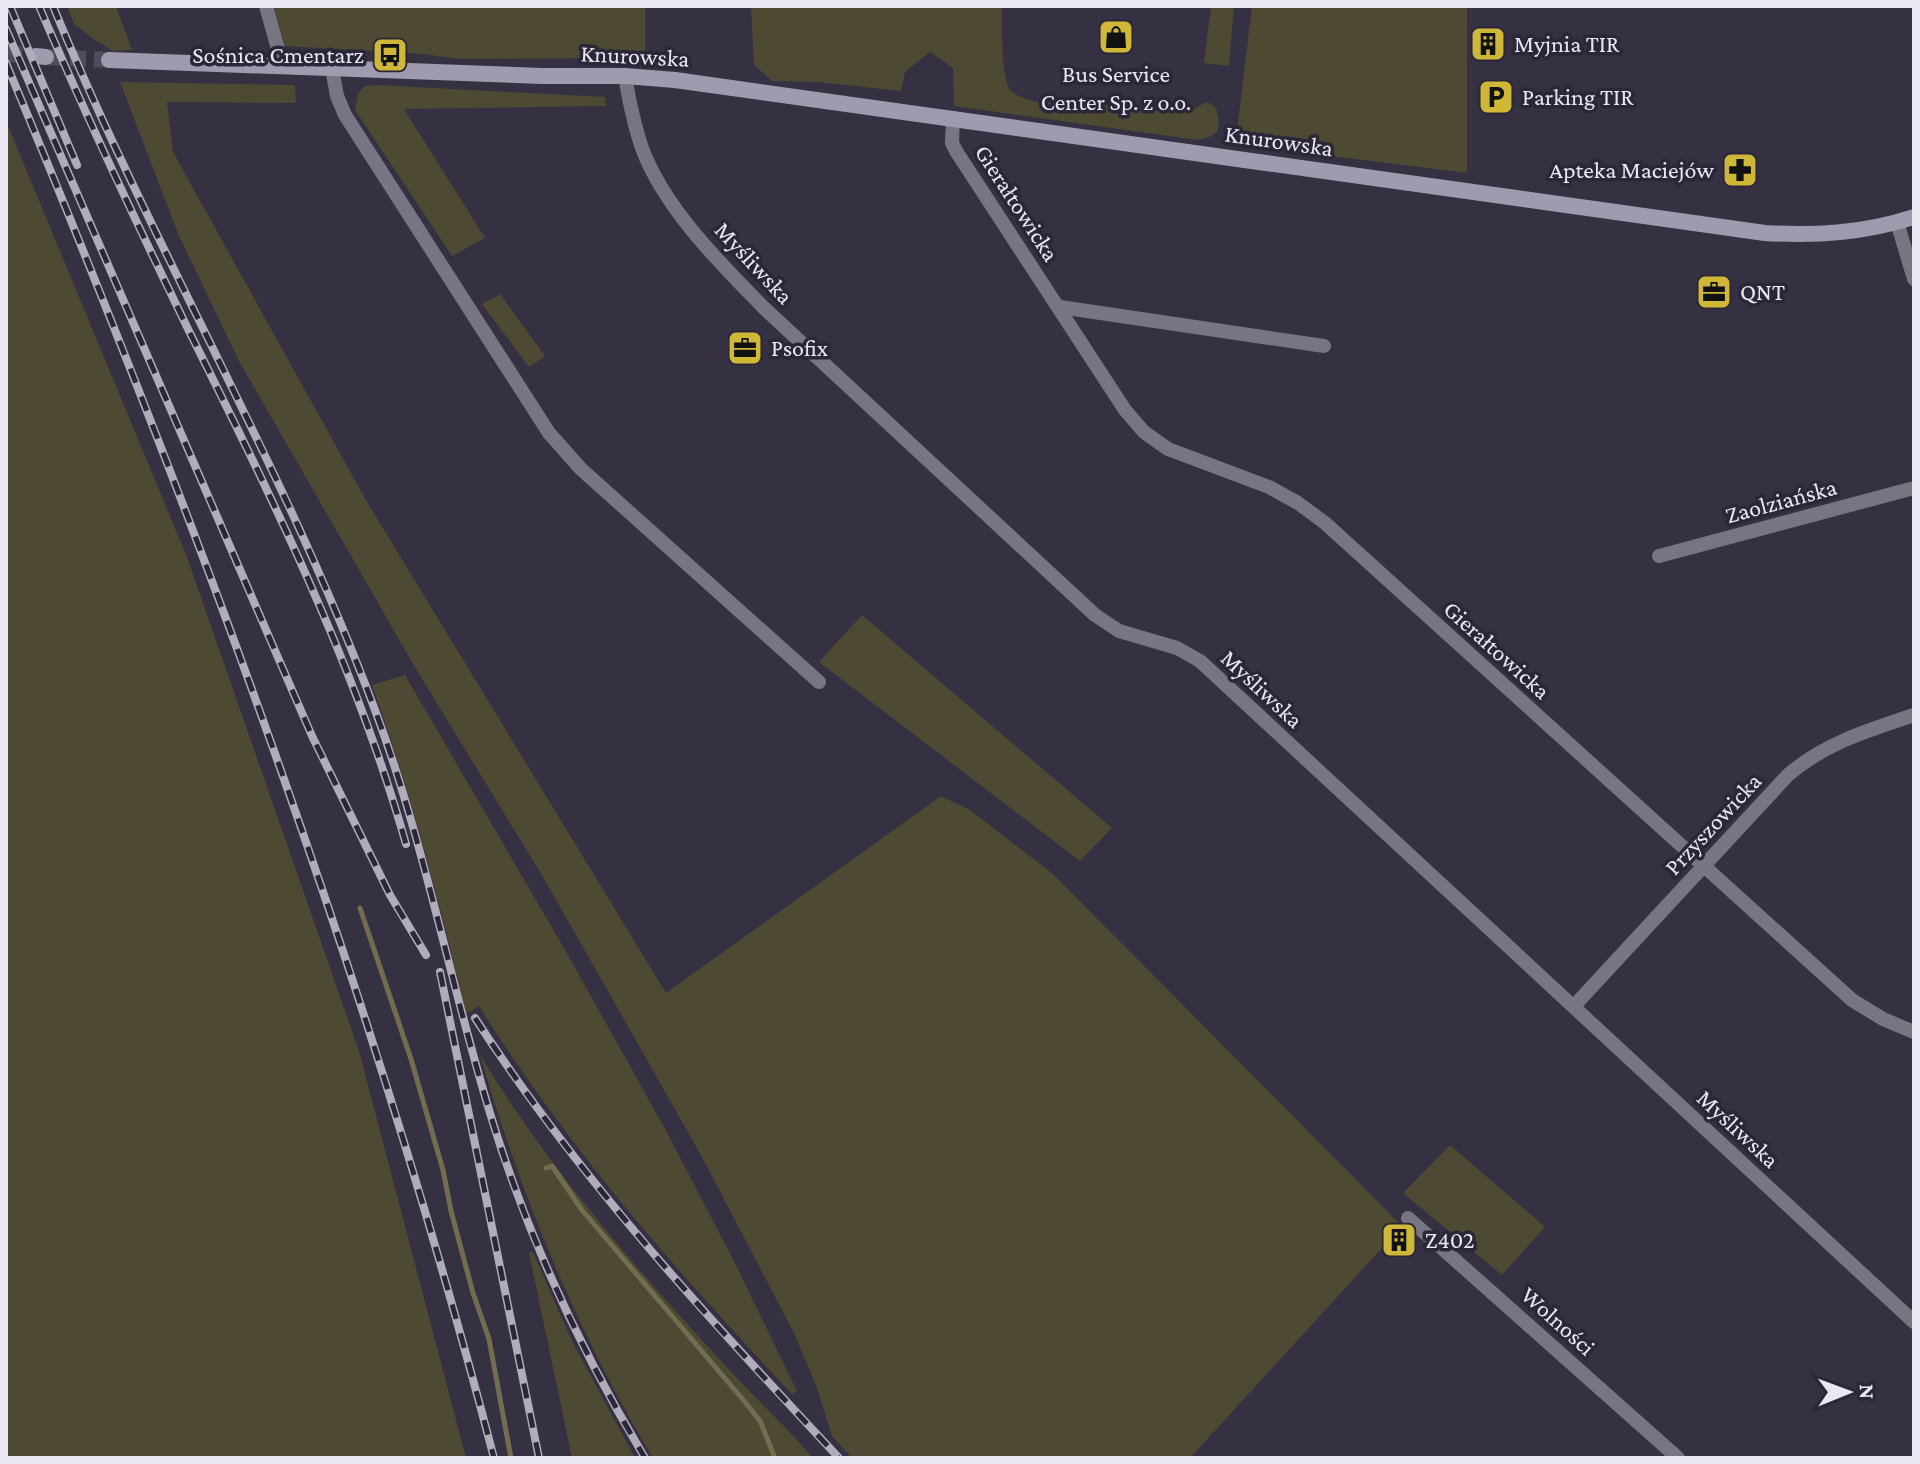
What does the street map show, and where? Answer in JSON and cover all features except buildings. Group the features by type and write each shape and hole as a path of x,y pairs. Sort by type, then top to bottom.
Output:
{"street":[{"path":"266,6 283,67"},
{"name":"Knurowska","path":"109,60 675,80 1765,233 1811,235 1853,232 1914,217"},
{"path":"332,68 337,96 345,115 563,451 819,682"},
{"name":"Myśliwska","path":"625,76 643,149 661,184 722,264 764,308 1095,615 1119,631 1177,648 1200,661 1914,1322"},
{"name":"Gierałtowicka","path":"953,118 954,147 1125,410 1144,432 1168,449 1269,487 1325,523 1852,1000 1883,1019 1914,1032"},
{"path":"1897,222 1914,279"},
{"path":"1060,307 1324,346"},
{"name":"Zaolziańska","path":"1659,556 1914,488"},
{"name":"Przyszowicka","path":"1574,1006 1769,794 1809,757 1859,734 1914,715"},
{"name":"Wolności","path":"1408,1218 1678,1458"}],"shaded area":[{"path":"67,6 116,6 132,50 113,51 95,40 74,24"},
{"path":"274,6 645,6 645,58 458,59 285,46"},
{"path":"751,6 1002,6 1006,81 1017,96 1037,102 1194,109 1206,102 1216,110 1218,131 1198,140 954,106 953,68 930,52 905,72 901,91 817,82 772,81 754,65"},
{"path":"1211,6 1234,6 1229,66 1204,63"},
{"path":"1252,6 1467,6 1467,173 1250,146 1240,142 1237,131"},
{"path":"120,82 295,85 296,103 167,102 173,152 367,502 666,993 941,796 970,810 1053,874 1402,1226 1190,1458 852,1458 832,1436 817,1388 794,1333 702,1157 546,882 413,664 239,361 179,236"},
{"path":"365,86 605,97 606,106 404,109 485,238 452,256 355,110 358,93"},
{"path":"6,121 187,557 359,1051 466,1458 6,1458"},
{"path":"500,294 545,356 529,367 482,304"},
{"path":"862,615 1112,828 1080,861 819,662"},
{"path":"405,675 663,1125 797,1391 792,1394 626,1208 549,1109 479,1006 466,1014 424,848 372,685"},
{"path":"480,1055 534,1137 624,1252 813,1458 653,1458 600,1362 553,1262 514,1160"},
{"path":"1450,1145 1545,1227 1502,1275 1403,1193"},
{"path":"533,1252 571,1339 635,1458 572,1458 529,1253"}],"waterway":[{"path":"360,908 411,1059 443,1170 473,1293 489,1339 511,1458"},
{"path":"546,1168 552,1166 582,1210 745,1402 760,1421 775,1458"}],"tunnel":[{"path":"6,54 36,56"},
{"path":"46,57 109,60"}],"railway":[{"path":"10,6 77,165"},
{"path":"39,6 131,210 310,583 362,711 406,844"},
{"path":"53,6 91,95 259,444 339,620 375,710 408,809 475,1063 520,1202 577,1333 645,1458"},
{"path":"6,29 312,736 390,895 426,955"},
{"path":"6,63 145,406 274,752 392,1102 494,1458"},
{"path":"440,972 539,1458"},
{"path":"475,1018 557,1135 647,1246 839,1458"}],"place":[{"name":"Bus Service Center Sp. z o.o.","path":"1116,37"},
{"name":"Myjnia TIR","path":"1488,44"},
{"name":"Sośnica Cmentarz","path":"390,55"},
{"name":"Parking TIR","path":"1496,97"},
{"name":"Apteka Maciejów","path":"1740,170"},
{"name":"QNT","path":"1714,292"},
{"name":"Psofix","path":"745,348"},
{"name":"Z402","path":"1399,1240"}]}
